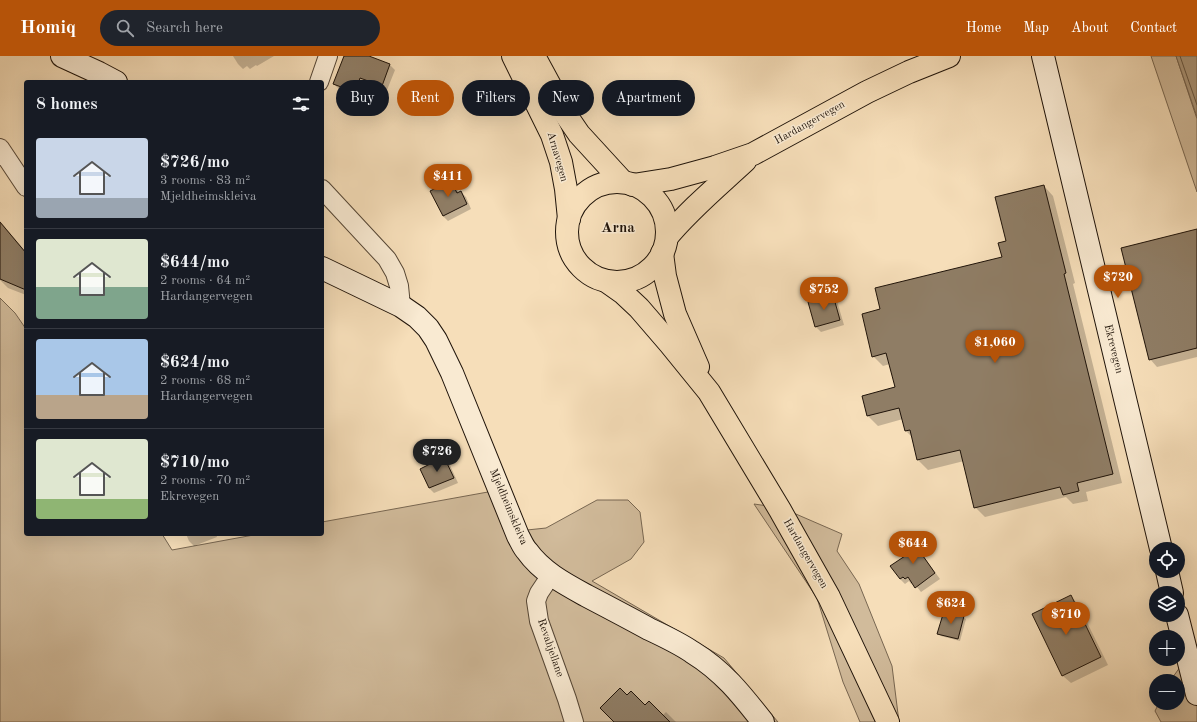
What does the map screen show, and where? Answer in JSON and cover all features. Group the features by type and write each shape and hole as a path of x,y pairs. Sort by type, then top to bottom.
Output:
{"main road":[{"path":"62,56 112,80"},
{"name":"Arnavegen","path":"513,56 552,136 561,162 569,219"},
{"path":"534,56 566,115 579,134 628,183 648,192 659,205 666,221 665,245 653,267 639,277 623,282 606,281 592,275 579,265 570,251 567,235 569,219 575,204 586,192 611,182 628,183"},
{"name":"Hardangervegen","path":"628,183 678,177 715,167 753,154 867,92 909,72 949,56"},
{"name":"Ekrevegen","path":"1042,56 1159,542"},
{"name":"Hardangervegen","path":"753,154 704,198 677,225 665,245 665,276 675,314 709,392 780,510 829,597 888,722"},
{"name":"Mjeldheimskleiva","path":"324,269 401,306 417,317 428,328 436,340 455,380 518,536 527,552 551,575 692,652 712,665 740,692 763,722"},
{"name":"Hardangervegen","path":"606,281 623,293 639,308 709,392"},
{"path":"1180,622 1197,694"}],"street":[{"path":"320,80 328,56"},
{"path":"0,148 24,184"},
{"path":"324,191 387,259 395,273 401,306"},
{"name":"Revahjellane","path":"551,575 539,593 536,601 539,621 574,722"}],"shaded area":[{"path":"1151,56 1176,56 1197,119 1197,192"},
{"path":"0,298 15,313 24,326 24,536 163,536 172,550 248,536 324,536 324,522 510,488 527,530 546,528 597,500 628,500 640,512 644,542 631,559 592,581 724,658 778,722 0,722"},
{"path":"754,504 782,508 842,534 837,551 859,584 892,666 899,722 860,722 843,682 817,598"},
{"path":"1197,645 1197,722 1161,722 1156,710 1185,710 1185,674 1175,674 1181,666 1185,666 1185,660"}],"water":[{"path":"1176,56 1197,56 1197,117"}],"building":[{"path":"344,56 369,56 390,64 384,80 366,80 360,78 359,80 336,80 336,85 333,84"},
{"path":"451,181 457,193 461,191 467,204 443,216 430,191"},
{"path":"1044,185 1066,273 1064,274 1113,474 1077,483 1079,491 1063,495 1060,487 974,508 960,450 917,460 910,430 905,431 899,408 867,416 862,396 895,387 886,353 872,357 862,314 880,309 875,288 1002,257 998,243 1006,241 995,197"},
{"path":"0,222 24,251 24,289 0,279"},
{"path":"1197,229 1197,348 1149,360 1121,248"},
{"path":"833,295 840,320 815,327 808,302"},
{"path":"444,457 454,478 429,488 420,469"},
{"path":"911,539 935,573 915,588 908,577 905,579 903,577 900,579 890,566 905,556 899,548"},
{"path":"1071,595 1101,657 1062,676 1032,614"},
{"path":"944,611 964,616 958,639 937,634"},
{"path":"620,688 627,695 631,691 645,705 649,701 670,722 614,722 600,708"}],"district":[{"name":"Arna","path":"618,228"}]}
